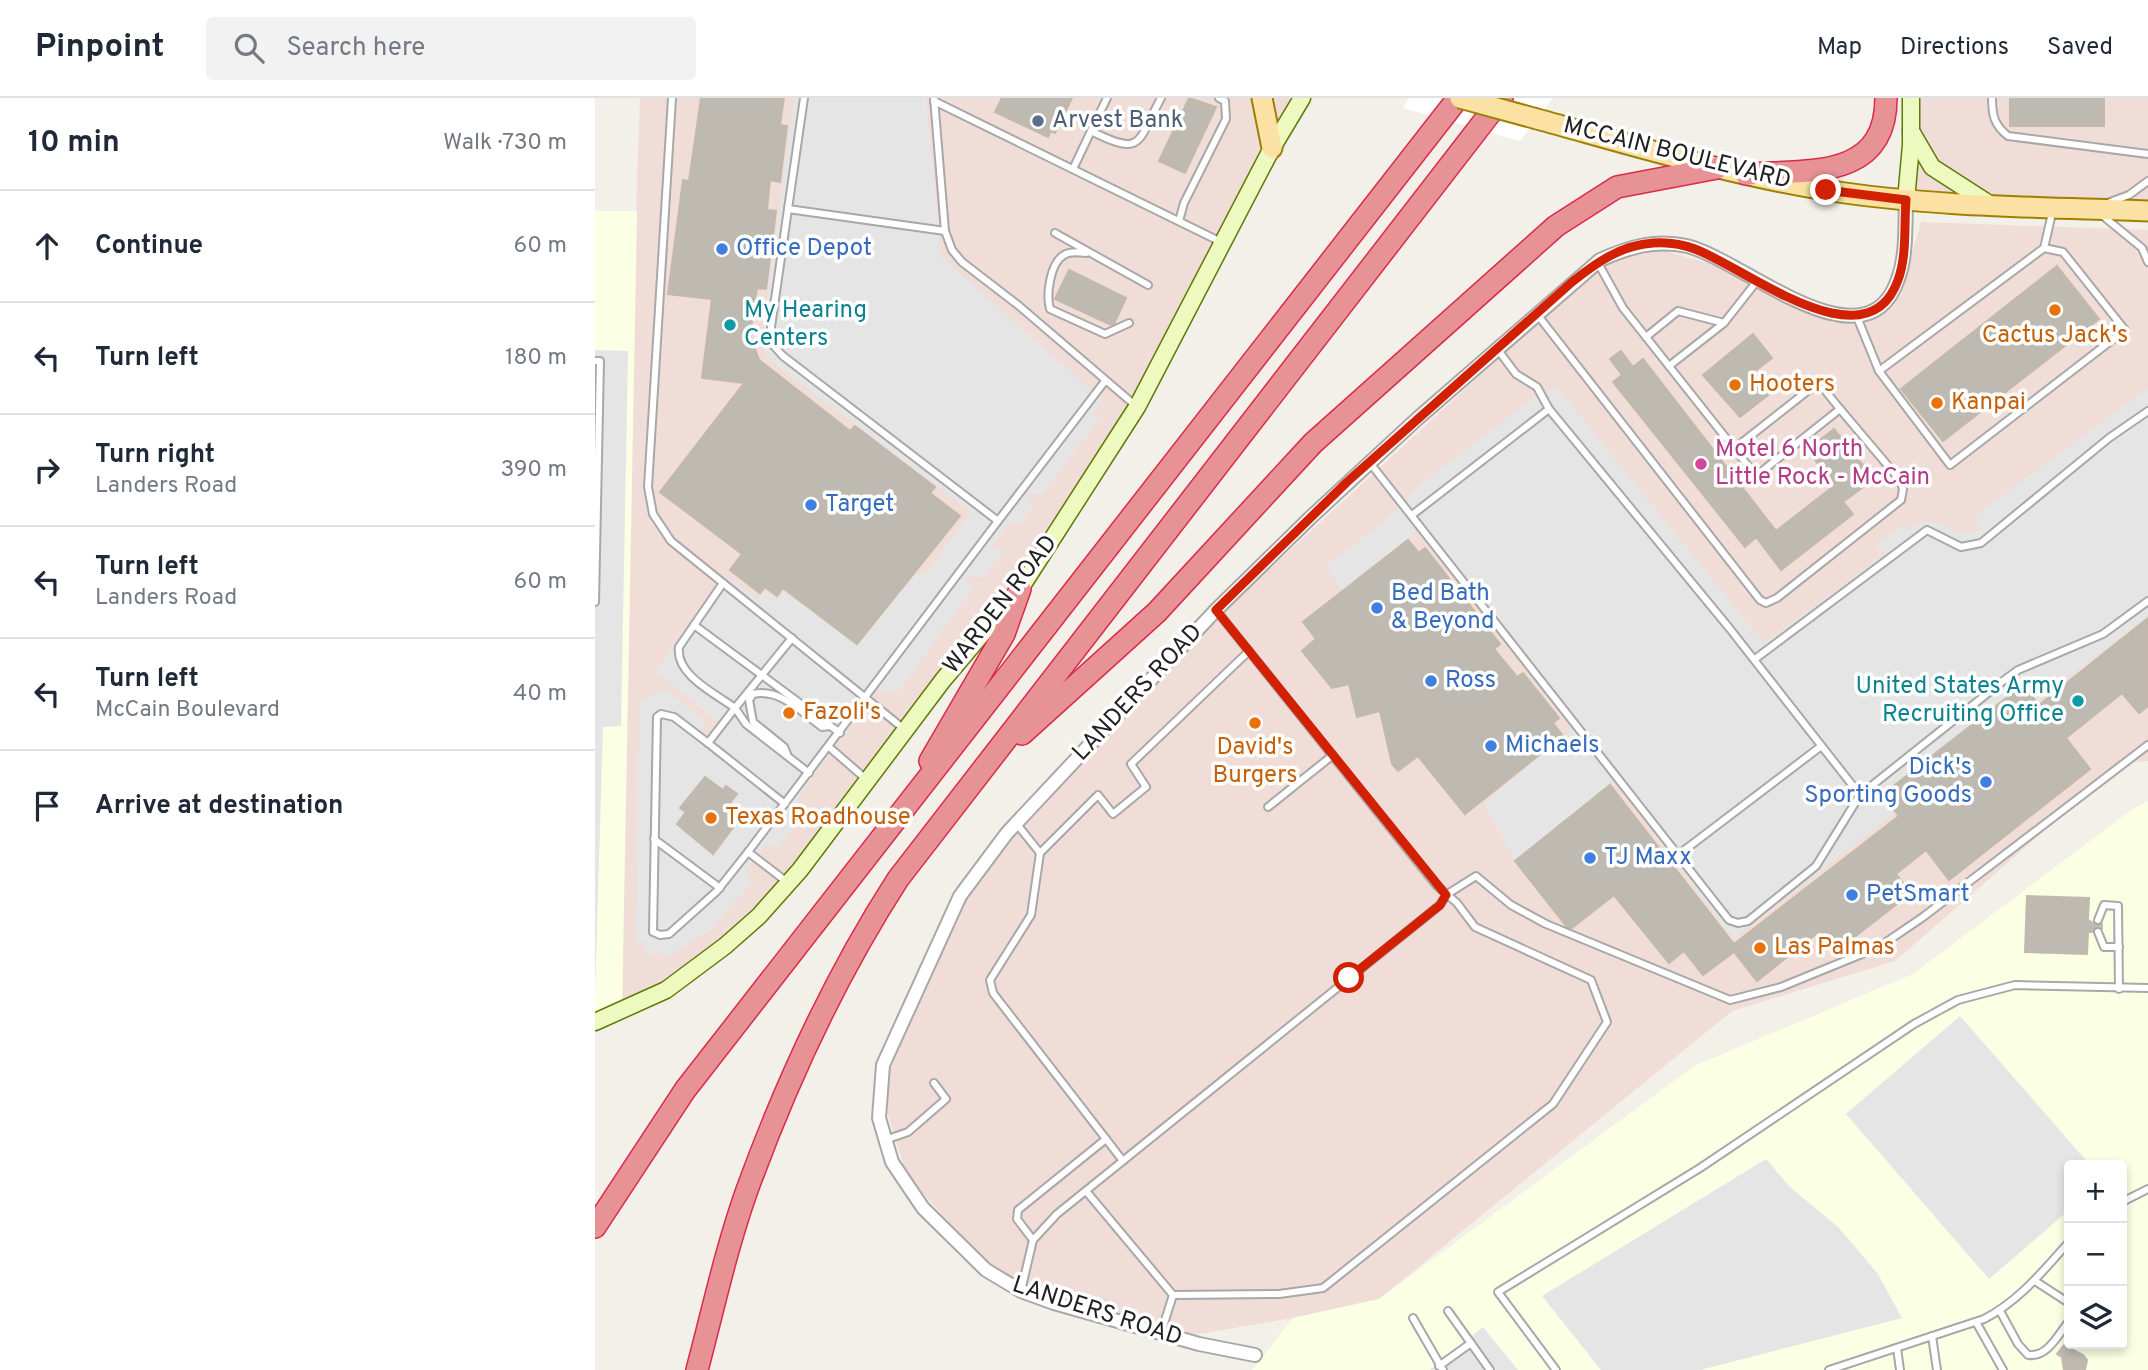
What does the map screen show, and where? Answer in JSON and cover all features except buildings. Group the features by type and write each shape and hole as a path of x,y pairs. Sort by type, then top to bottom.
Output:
{"highway":[{"path":"595,1227 685,1090 1459,98"},
{"path":"697,1370 747,1191 821,1018 861,937 898,879 1502,98"},
{"path":"1745,174 1840,167 1857,159 1873,146 1884,128 1886,98"},
{"path":"985,768 1157,612 1313,443 1556,226 1616,187 1717,168"},
{"path":"897,819 1004,634 1020,590"}],"main road":[{"path":"1262,98 1272,148"},
{"name":"MCCAIN BOULEVARD","path":"1459,98 1717,168 1826,190 1906,200 2148,211"}],"street":[{"name":"WARDEN ROAD","path":"596,1019 642,1003 686,976 725,946 788,883 976,639 1020,590 1137,407 1272,148 1302,98"},
{"path":"1857,317 1885,303 1899,278 1911,131 1911,98"},
{"path":"1911,131 1931,167 1991,205"},
{"name":"LANDERS ROAD","path":"1255,1355 1161,1333 1021,1291 986,1270 941,1228 904,1182 883,1140 878,1105 883,1065 960,897 989,855 1016,823 1216,610 1369,462 1597,262 1627,247 1654,243 1675,244 1698,250 1823,312 1857,317"}],"lane":[{"path":"672,98 648,487 653,514 671,541 905,730"},
{"path":"804,98 771,327 773,345 783,356 998,521"},
{"path":"1073,169 1107,98"},
{"path":"1091,131 1120,146 1131,146 1138,142 1161,98"},
{"path":"1179,221 1184,203 1226,119 1225,101 1219,98"},
{"path":"1992,98 1993,116 1999,128 2008,136 2148,154"},
{"path":"934,100 1223,243"},
{"path":"934,100 945,232 952,250 962,262 1137,407"},
{"path":"2148,181 2129,195 2094,209 2142,247 2148,261"},
{"path":"1879,371 2044,248 2053,207"},
{"path":"788,209 945,232"},
{"path":"1055,233 1086,253 1148,285"},
{"path":"1857,317 1879,371 1950,466 2125,330 2063,252 2044,248"},
{"path":"1041,325 1050,309 1048,289 1059,258 1065,253 1086,253"},
{"path":"1597,262 1623,308 1756,476 1840,409"},
{"path":"1669,366 1724,323 1758,279"},
{"path":"1050,309 1105,334 1129,323"},
{"path":"1646,337 1678,311 1724,323"},
{"path":"1536,313 1760,600 1766,603 1825,562 1901,500 1903,489 1900,480 1824,389 1810,389 1735,448"},
{"path":"1497,348 1516,374 1537,387 1549,409 1755,659 1820,747 1860,794"},
{"path":"595,361 600,361 595,602"},
{"path":"785,804 674,717 661,714 657,717 651,926 656,934 669,934 720,888 867,699 1105,381"},
{"path":"1412,515 1549,409"},
{"path":"1755,659 1927,530 1961,547 1981,542 2109,438 2148,411"},
{"path":"1369,462 1729,920 1738,923 1748,921 1816,866 1860,794 2018,670 2103,634 2148,601"},
{"path":"723,583 680,647 681,665 735,708 746,724 809,773"},
{"path":"1174,1295 1279,1294 1323,1288 1553,1104 1607,1022 1591,981 1475,927 1446,895 1216,610"},
{"path":"694,625 840,733"},
{"path":"708,743 792,638"},
{"path":"1123,1161 993,993 990,980 1031,915 1040,853 1098,795 1113,814 1146,787 1131,764 1249,651"},
{"path":"789,757 784,747 753,722 749,700 753,694 767,691 777,695 822,727 830,726"},
{"path":"1021,1291 1033,1240 1057,1214 1440,905 1446,895 1476,876 1511,905 1546,924 1730,1000 1781,987 1879,947 1923,917 2148,745"},
{"path":"829,747 868,780"},
{"path":"1678,855 1820,747"},
{"path":"1268,807 1333,755"},
{"path":"1016,823 1040,853"},
{"path":"654,839 720,888"},
{"path":"748,852 788,883"},
{"path":"2098,920 2104,905 2117,906 2119,989"},
{"path":"2098,932 2103,947 2119,947"},
{"path":"1556,1370 1498,1292 1700,1168 1914,1024 1958,1000 2015,985 2148,988"},
{"path":"883,1140 908,1132 946,1099 934,1083"},
{"path":"1033,1240 1017,1219 1018,1210 1106,1139"},
{"path":"2127,1200 2148,1189"},
{"path":"1086,1191 1174,1295"},
{"path":"1829,1370 1976,1322 2000,1311 2035,1281 2064,1248"},
{"path":"2035,1281 2064,1300"},
{"path":"1161,1333 1174,1295"},
{"path":"1448,1311 1490,1370"},
{"path":"2000,1311 2018,1344 2028,1355 2038,1356 2046,1351 2064,1328"},
{"path":"1413,1318 1441,1368 1471,1343"},
{"path":"1976,1322 2003,1370"},
{"path":"1932,1336 1937,1370"},
{"path":"1897,1348 1900,1370"}],"shaded area":[{"path":"640,98 1306,98 1117,441 985,628 800,870 725,946 622,1012 625,533"},
{"path":"794,98 926,98 941,257 1103,400 1091,416 1100,418 1042,494 1030,493 1026,502 1035,503 1021,523 1009,522 991,548 1004,550 984,577 969,576 965,584 975,585 898,692 879,689 796,800 808,809 777,848 766,843 745,871 753,880 713,928 665,959 656,949 651,956 642,952 646,942 636,941 639,702 665,689 706,722 700,730 706,735 718,722 656,671 723,574 758,599 766,591 777,600 784,592 857,644 916,574 926,574 971,512 767,358 762,337"},
{"path":"1907,98 2148,98 2148,205 1907,192"},
{"path":"595,211 637,211 622,1012 595,1013"},
{"path":"1921,222 2148,230 2148,761 2122,763 1895,961 1732,1011 1379,1299 1293,1318 1193,1335 1031,1287 984,1262 906,1174 888,1115 888,1076 903,1033 966,891 1007,841 1238,598 1577,286 1640,244 1747,274 1834,323 1884,309 1903,285"},
{"path":"595,350 628,351 621,726 603,727 595,993"},
{"path":"1556,386 1764,643 1885,554 1875,546 1904,524 1909,530 1920,521 1945,525 1961,534 1980,530 1975,516 2148,388 2148,616 1733,939 1615,780 1515,860 1484,803 1572,729 1418,530 1343,591 1326,566 1381,524 1421,484 1536,396"},
{"path":"2148,801 2148,1370 1252,1370 1293,1318 1379,1299 1694,1066 1913,974 2131,810"},
{"path":"1960,1016 2086,1160 2064,1160 2064,1214 1989,1279 1846,1114"},
{"path":"1766,1159 1789,1186 1839,1228 1878,1274 1902,1318 1700,1370 1601,1370 1542,1296"},
{"path":"1483,1327 1518,1370 1430,1370"}],"pier":[{"path":"1409,98 1553,98 1520,141 1403,108"}],"place":[{"name":"Arvest Bank","path":"1038,121"},
{"name":"Office Depot","path":"722,249"},
{"name":"Cactus Jack's","path":"2055,310"},
{"name":"My Hearing Centers","path":"730,325"},
{"name":"Hooters","path":"1735,385"},
{"name":"Kanpai","path":"1937,403"},
{"name":"Motel 6 North Little Rock - McCain","path":"1701,464"},
{"name":"Target","path":"811,505"},
{"name":"Bed Bath & Beyond","path":"1377,608"},
{"name":"Ross","path":"1431,681"},
{"name":"United States Army Recruiting Office","path":"2078,701"},
{"name":"Fazoli's","path":"789,713"},
{"name":"David's Burgers","path":"1255,723"},
{"name":"Michaels","path":"1491,746"},
{"name":"Dick's Sporting Goods","path":"1986,782"},
{"name":"Texas Roadhouse","path":"711,818"},
{"name":"TJ Maxx","path":"1590,858"},
{"name":"PetSmart","path":"1852,895"},
{"name":"Las Palmas","path":"1760,948"}],"route":[{"path":"1349,978 1440,905 1446,895 1216,610 1347,482 1572,282 1600,260 1627,247 1654,243 1690,247 1823,312 1839,317 1864,315 1885,303 1899,278 1906,200 1826,190"}]}
